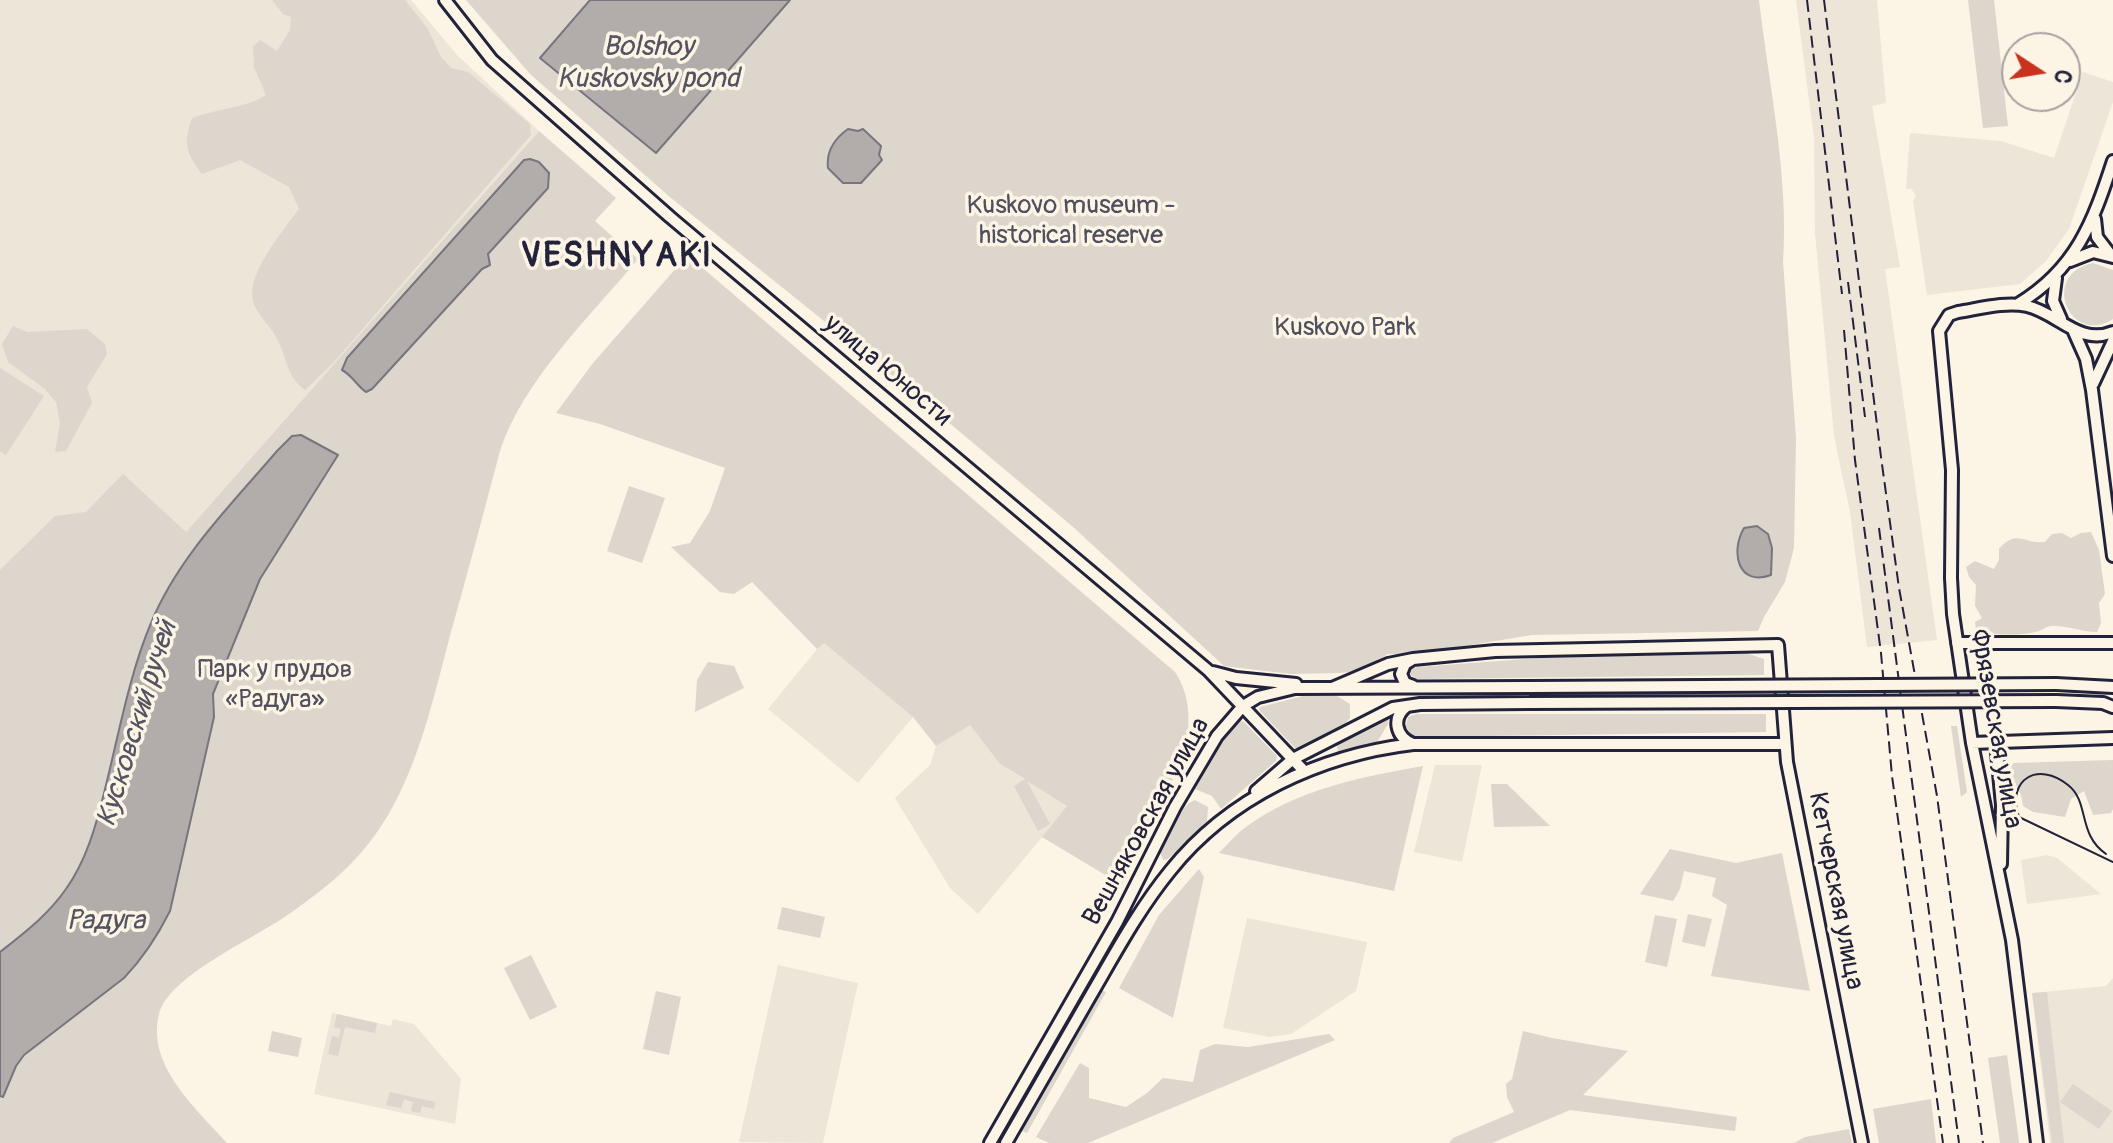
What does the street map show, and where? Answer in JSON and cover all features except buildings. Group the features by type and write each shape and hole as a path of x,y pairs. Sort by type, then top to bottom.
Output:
{"main road":[{"name":"улица Юности","path":"445,0 492,60 670,217 1209,671 1305,772"},
{"path":"2113,161 2095,215 2062,268 2053,290 2059,317 2070,328 2086,359 2113,556"},
{"path":"2095,215 2097,237 2112,256"},
{"path":"2018,304 2084,253 2112,256"},
{"path":"2018,304 2039,309 2070,328 2091,336 2113,332"},
{"name":"Фрязевская улица","path":"2018,304 1949,315 1943,321 1938,343 1952,470 1951,578 1957,643 1972,743 2012,940 2037,1143"},
{"path":"2092,390 2096,373 2113,341"},
{"path":"1957,643 2113,643"},
{"name":"Вешняковская улица","path":"990,1143 1117,922 1205,755 1226,724 1243,706 1268,693 1332,688 1388,664 1413,659 1495,651 1778,645"},
{"name":"Кетчерская улица","path":"1778,645 1784,744 1862,1143"},
{"path":"1413,659 1402,669 1405,683 1443,689"},
{"path":"1209,671 1236,678 1314,687"},
{"path":"2078,684 2113,677"},
{"path":"1332,688 2056,684 2113,687"},
{"path":"1240,806 1293,759 1387,711 1413,704 2056,701 2110,705"},
{"path":"1409,745 1399,734 1397,722 1401,711 1413,704"},
{"path":"1972,743 2113,736"},
{"path":"1996,742 2002,805 2000,880"},
{"name":"Вешняковская улица","path":"1006,1143 1144,905 1193,844 1240,806 1305,772 1341,759 1409,745 1784,744"}],"shaded area":[{"path":"0,0 411,0 458,56 539,131 186,532 0,933"},
{"path":"1796,0 1877,0 1886,103 1872,106 1900,267 1885,269 1937,640 1867,647 1850,512 1834,436 1815,233 1814,138"},
{"path":"2083,72 2113,82 2113,102 2069,229 2046,261 2020,284 1927,295 1913,201 1916,195 1911,189 1906,189 1910,133 2001,141 2054,158 2070,112 2081,112"},
{"path":"823,642 913,717 858,783 768,709"},
{"path":"970,724 1000,764 1068,806 978,914 950,888 895,798 930,765 936,746"},
{"path":"1435,765 1482,765 1462,862 1414,852"},
{"path":"2047,855 2057,858 2101,894 2027,904 2021,860"},
{"path":"1247,918 1367,942 1356,991 1291,1034 1269,1037 1223,1028"},
{"path":"778,965 858,983 823,1143 739,1142"},
{"path":"2113,978 2113,1143 2050,1143 2032,993 2106,986"},
{"path":"332,1013 391,1026 393,1019 414,1024 461,1079 455,1124 314,1094"}],"green space":[{"path":"272,0 405,0 428,29 441,57 451,68 468,72 530,124 531,135 335,361 305,390 290,372 276,337 257,310 252,290 260,266 299,209 289,187 240,160 202,174 189,154 187,142 192,118 250,103 266,95 254,67 253,47 260,40 277,51 290,30 291,17 283,14"},
{"name":"Kuskovo Park","path":"466,0 1759,0 1781,164 1783,262 1796,438 1794,548 1785,582 1758,631 1532,635 1410,655 1388,654 1357,671 1339,673 1291,674 1224,666 1072,526 916,395 671,198 530,74"},
{"path":"1968,0 1994,0 2001,63 2001,112 2006,112 2008,126 1983,128"},
{"name":"Парк у прудов «Радуга»","path":"539,131 616,198 595,221 638,259 541,374 511,425 500,451 418,749 394,805 378,831 352,863 325,887 178,986 159,1014 157,1033 167,1069 189,1101 227,1143 0,1143 0,570 55,516 86,512 123,474 186,532"},
{"path":"685,258 691,258 1175,672 1187,702 1188,735 1183,757 1122,885 1042,837 1067,806 1027,781 1050,824 1038,831 1014,786 1025,779 1000,764 970,725 936,746 913,717 824,643 817,649 752,582 734,594 720,592 671,547 690,543 710,511 725,468 600,424 556,413 593,363"},
{"path":"2093,263 2113,270 2113,319 2098,325 2084,324 2074,316 2067,306 2064,293 2067,280 2077,270"},
{"path":"13,326 27,332 87,329 105,344 107,354 87,387 92,403 66,451 55,452 60,423 56,402 45,389 8,362 2,344"},
{"path":"0,368 44,396 6,455 0,451"},
{"path":"629,486 665,498 642,563 607,551"},
{"path":"2091,532 2099,550 2105,594 2099,603 2101,623 2097,632 2058,626 2021,634 1976,631 1975,622 1982,618 1975,606 1976,585 1966,567 1975,561 1994,569 1999,560 1999,549 2011,539 2045,542 2052,534 2062,533 2071,538"},
{"path":"1746,653 1764,659 1764,675 1417,679 1409,674 1411,669 1418,667 1539,658"},
{"path":"708,662 734,666 744,688 695,712 697,680"},
{"path":"1307,695 1337,696 1350,704 1350,718 1342,727 1299,749 1259,710 1260,707"},
{"path":"1416,714 1766,714 1766,732 1419,737 1411,735 1406,726 1408,717"},
{"path":"1389,717 1376,744 1338,753 1337,745"},
{"path":"1240,721 1277,756 1276,761 1221,809 1212,796 1195,789 1223,740"},
{"path":"1951,726 1957,726 1967,792 1961,797"},
{"path":"2113,760 2111,813 2093,815 2084,791 2071,799 2065,817 2033,812 2023,806 2012,779 2013,763"},
{"path":"1423,766 1394,891 1219,853 1246,827 1308,794 1354,780"},
{"path":"1491,784 1507,784 1550,826 1494,827"},
{"path":"1195,800 1208,807 1207,821 1168,859 1163,860 1160,852 1174,822 1184,808"},
{"path":"1670,849 1736,863 1782,853 1810,991 1711,976 1727,905 1712,896 1716,878 1684,871 1680,889 1673,901 1640,894"},
{"path":"1199,869 1204,877 1173,1018 1119,988 1159,915"},
{"path":"782,907 825,917 820,938 777,929"},
{"path":"1688,914 1712,919 1705,947 1682,942"},
{"path":"1655,915 1677,919 1667,967 1645,962"},
{"path":"531,955 557,1007 530,1020 504,968"},
{"path":"1101,990 1106,992 1027,1133 1020,1130"},
{"path":"656,991 681,997 669,1055 643,1049"},
{"path":"2047,992 2064,1143 2052,1143 2032,993"},
{"path":"337,1014 377,1023 375,1033 345,1027 338,1056 328,1054 332,1036 339,1038 341,1029 334,1027"},
{"path":"272,1031 302,1038 298,1057 268,1051"},
{"path":"1523,1031 1628,1051 1583,1095 1737,1117 1735,1131 1570,1110 1492,1143 1449,1143 1453,1138 1514,1112 1507,1097 1506,1084 1512,1079"},
{"path":"1329,1034 1335,1040 1088,1143 1049,1143 1036,1137 1080,1063 1089,1068 1089,1098 1126,1107 1163,1078 1193,1082 1200,1050 1215,1044 1248,1047"},
{"path":"2007,1055 2019,1143 2000,1143 1988,1058"},
{"path":"2073,1084 2112,1111 2099,1129 2060,1102"},
{"path":"390,1092 435,1102 434,1109 422,1106 420,1113 411,1111 413,1102 404,1099 401,1108 386,1105"},
{"path":"1931,1099 1936,1143 1879,1143 1873,1109"},
{"path":"1849,1129 1852,1143 1794,1143 1805,1137"}],"water":[{"name":"Bolshoy Kuskovsky pond","path":"590,0 790,0 656,153 540,58"},
{"path":"848,129 863,129 881,146 879,155 882,160 861,183 843,183 828,168 832,146"},
{"path":"524,160 539,162 549,173 548,188 488,254 490,265 482,269 366,392 342,370 347,358"},
{"name":"Радуга","path":"301,435 338,455 260,579 213,694 214,717 170,911 150,946 124,978 24,1055 3,1097 0,1096 0,952 51,907 79,867 98,818 136,664 162,599 207,532 277,451 292,436"},
{"path":"1757,526 1768,534 1772,548 1771,575 1760,577 1744,572 1738,557 1744,528"}],"tram line":[{"path":"2106,854 2091,837 2079,800 2068,785 2046,775 2027,778 2021,784 2016,804 2019,817 2113,862"}],"railway":[{"path":"1807,0 1842,294"},
{"path":"1824,0 1899,588 1937,796 1983,1143"},
{"path":"1848,282 1865,417"},
{"path":"1844,330 1855,460 1881,653 1892,776 1943,1143"},
{"path":"1879,528 1959,1143"}],"district":[{"name":"VESHNYAKI","path":"617,257"}],"park label":[{"name":"Kuskovo museum - historical reserve","path":"1071,221"}],"water label":[{"name":"Кусковский ручей","path":"138,724"}]}
